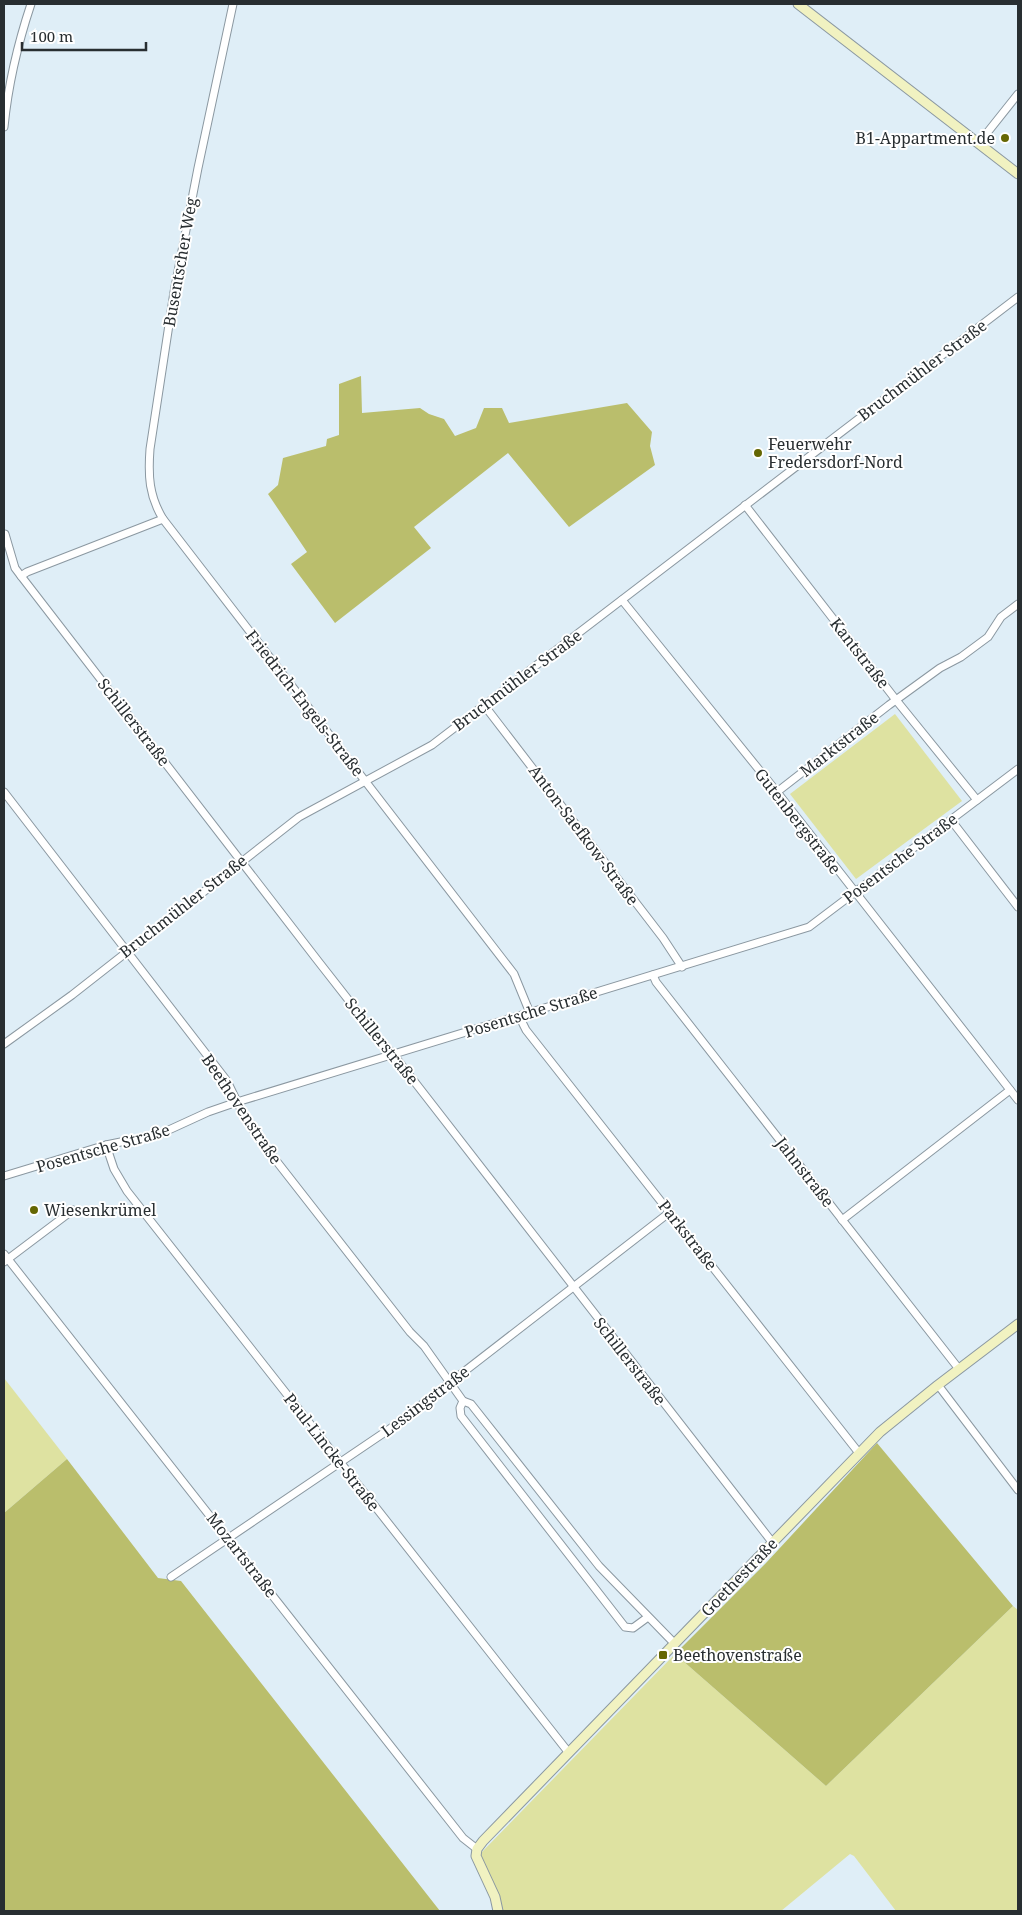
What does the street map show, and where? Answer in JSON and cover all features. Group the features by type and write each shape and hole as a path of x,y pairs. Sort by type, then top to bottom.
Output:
{"street":[{"path":"4,127 21,35 31,4"},
{"name":"Busentscher Weg","path":"163,520 156,508 151,493 148,474 150,449 174,292 233,4"},
{"path":"798,4 1018,174"},
{"path":"979,143 1018,94"},
{"name":"Bruchmühler Straße","path":"4,1044 72,995 298,816 432,745 1018,296"},
{"name":"Kantstraße","path":"745,505 896,700 977,800"},
{"path":"21,576 27,572 163,520"},
{"name":"Friedrich-Engels-Straße","path":"163,520 514,974 530,1013"},
{"name":"Schillerstraße","path":"4,534 15,568 21,576 772,1542"},
{"name":"Gutenbergstraße","path":"622,600 777,792 1018,1100"},
{"name":"Marktstraße","path":"777,792 896,700 940,668 961,657 988,637 1002,617 1018,604"},
{"name":"Anton-Saefkow-Straße","path":"484,705 664,938 682,966"},
{"name":"Posentsche Straße","path":"4,1176 106,1145 160,1134 208,1112 237,1102 809,927 1018,769"},
{"name":"Beethovenstraße","path":"4,792 227,1081 245,1118 260,1140 404,1324 424,1346 463,1401 471,1404 599,1566 674,1644"},
{"path":"951,820 1018,907"},
{"name":"Jahnstraße","path":"653,975 656,982 959,1369"},
{"name":"Parkstraße","path":"519,1016 526,1030 859,1453"},
{"path":"842,1220 1010,1090"},
{"name":"Paul-Lincke-Straße","path":"106,1145 114,1169 127,1191 569,1753"},
{"name":"Mozartstraße","path":"73,1210 5,1258 228,1537 463,1838 477,1849"},
{"name":"Lessingstraße","path":"171,1577 394,1426 670,1212"},
{"name":"Goethestraße","path":"477,1849 859,1453 894,1420 938,1384 1018,1324"},
{"path":"938,1384 1018,1488"},
{"name":"Beethovenstraße","path":"463,1401 460,1408 461,1416 625,1627 633,1628 648,1617"},
{"path":"477,1849 476,1856 478,1862 495,1897 498,1911"}],"green space":[{"path":"361,376 362,413 420,408 429,414 444,419 455,436 476,428 484,408 502,408 509,423 627,403 652,432 650,446 655,465 569,527 508,453 414,527 431,548 335,623 291,564 307,552 268,494 278,485 283,458 326,446 327,439 339,435 339,384"},
{"path":"895,714 962,801 856,879 790,794"},
{"path":"4,1378 67,1459 4,1513"},
{"path":"877,1443 1013,1606 826,1786 675,1654 766,1563"},
{"path":"67,1459 158,1578 181,1581 440,1911 4,1911 4,1513"},
{"path":"1013,1606 1018,1610 1018,1911 896,1911 854,1856 850,1854 781,1911 502,1911 497,1891 479,1855 675,1654 826,1786"}],"place":[{"name":"B1-Appartment.de","path":"1005,138"},
{"name":"Feuerwehr Fredersdorf-Nord","path":"758,453"},
{"name":"Wiesenkrümel","path":"34,1210"},
{"name":"Beethovenstraße","path":"663,1655"}]}
